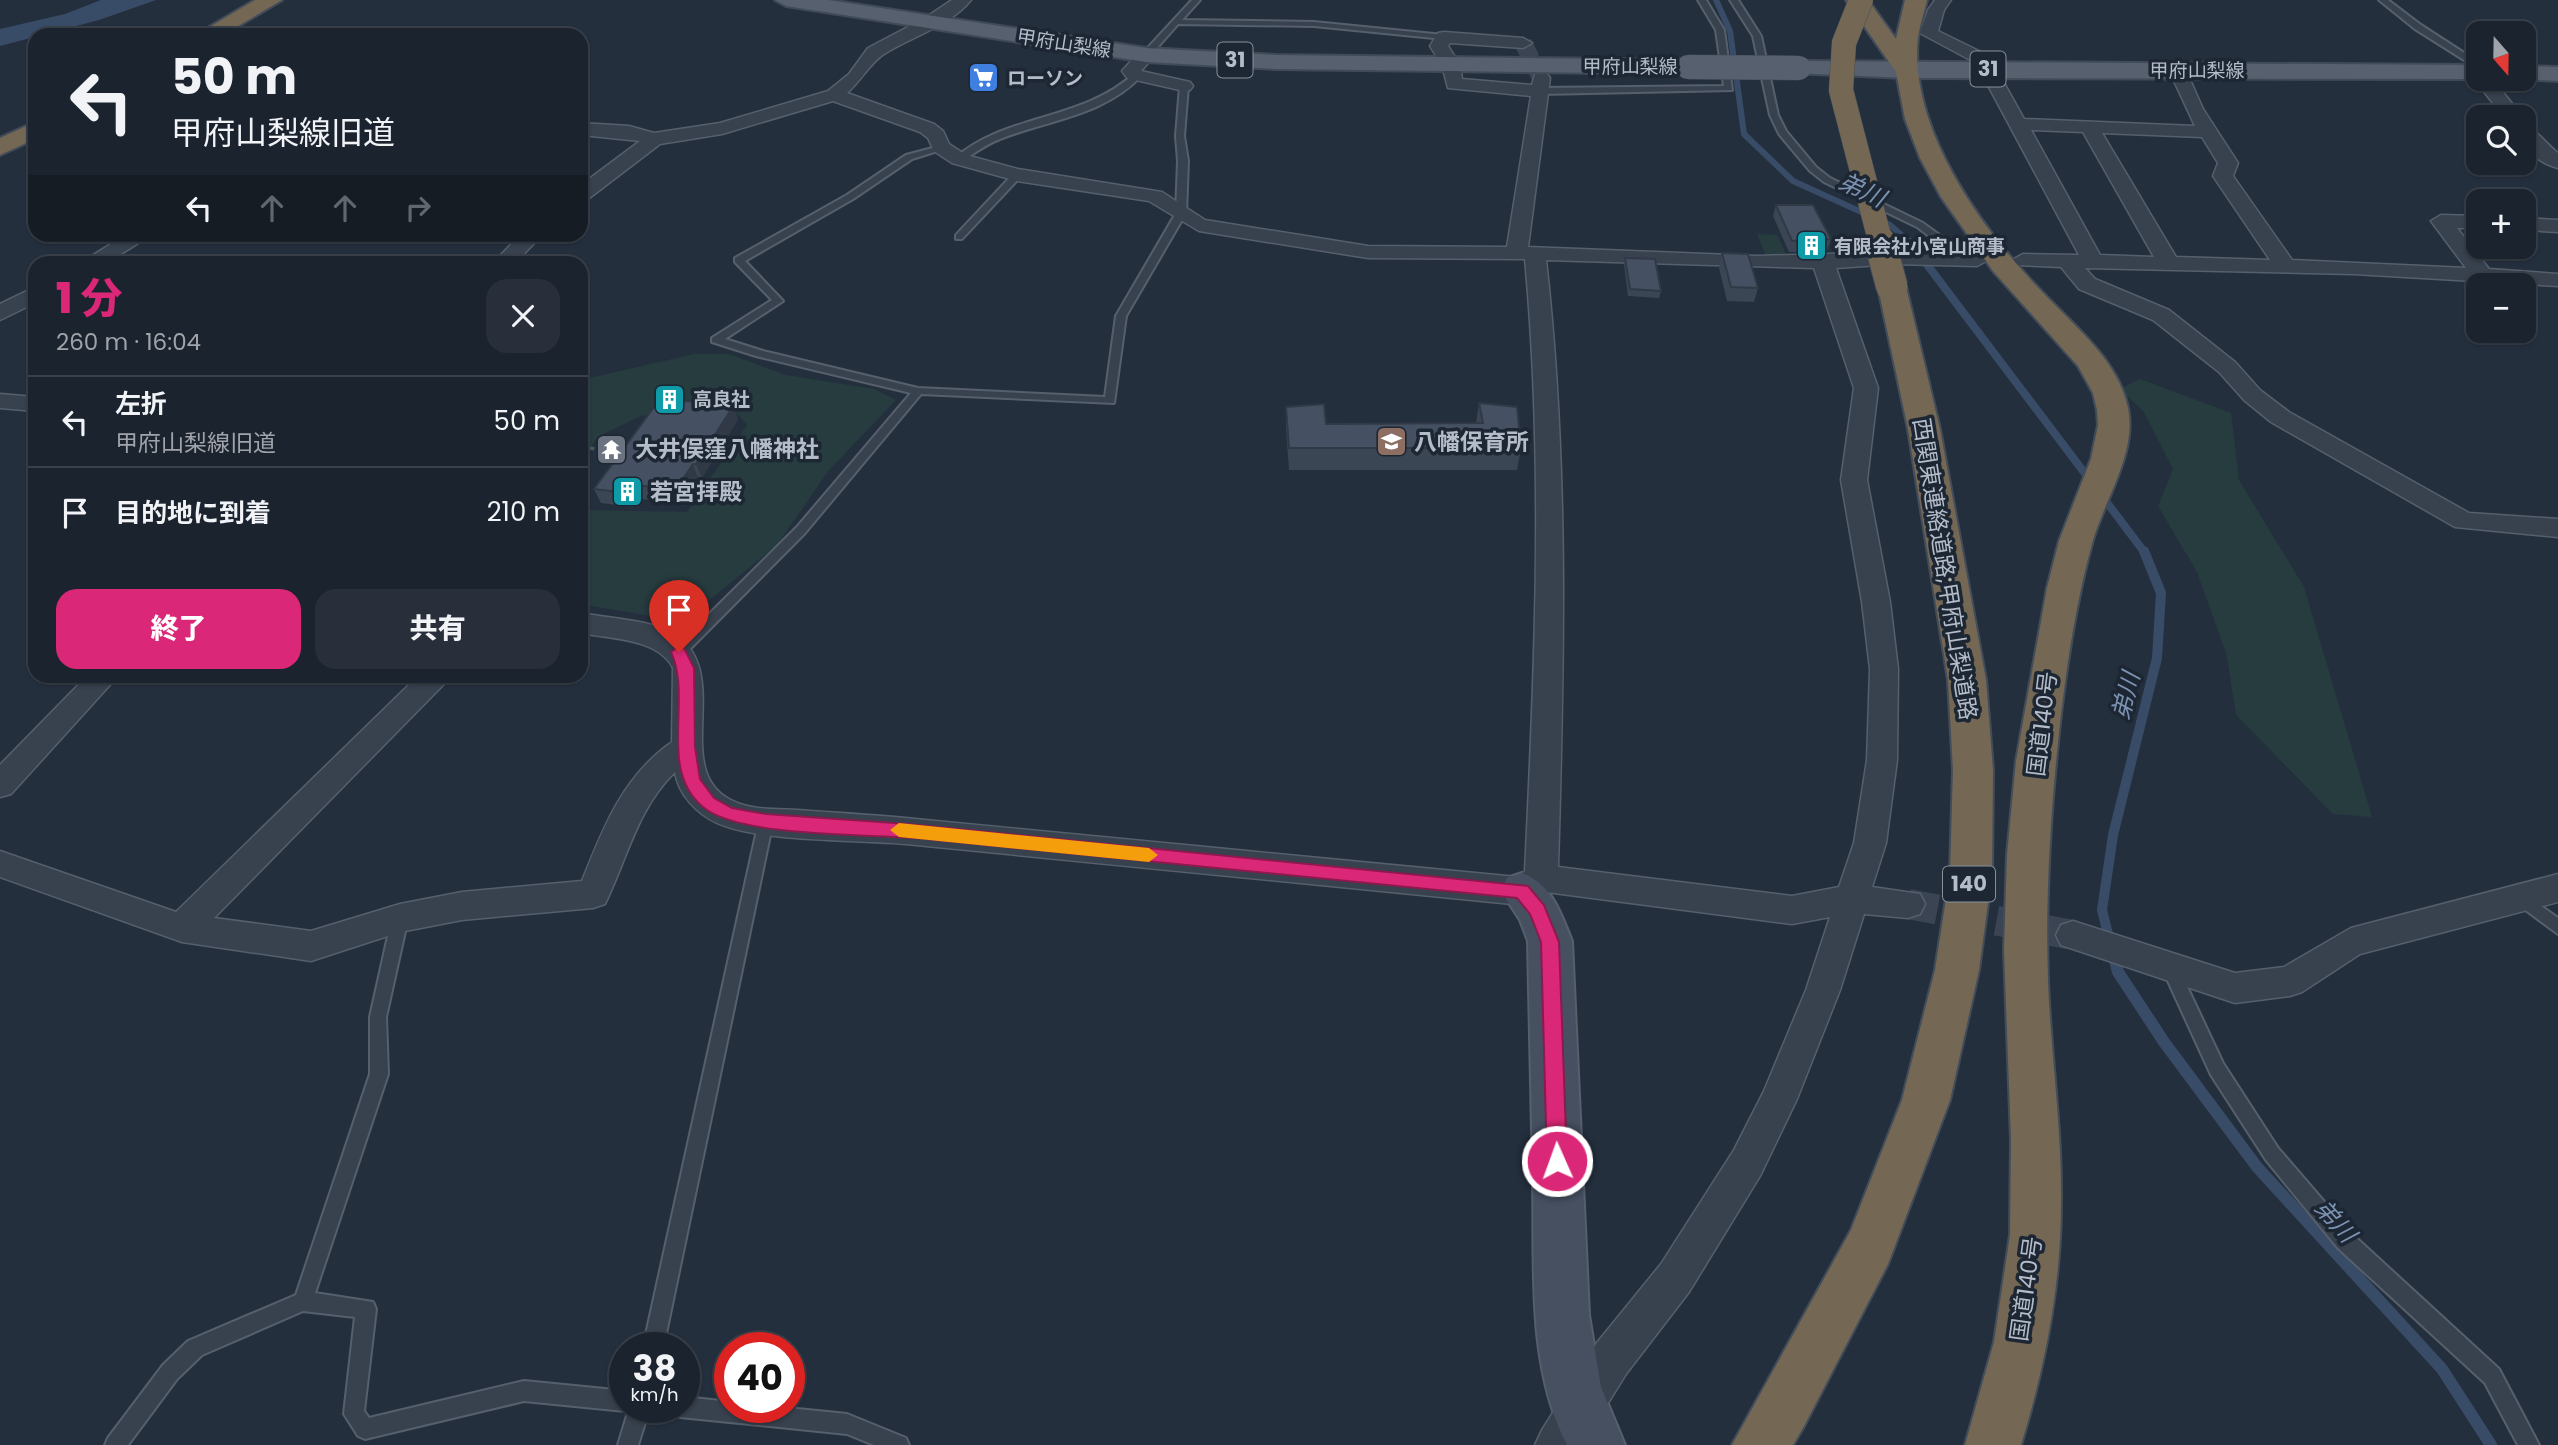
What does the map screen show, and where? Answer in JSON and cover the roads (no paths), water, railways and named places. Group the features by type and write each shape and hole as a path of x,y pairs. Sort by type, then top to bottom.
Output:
{"highway":[{"path":"220,28 271,0"},
{"path":"1859,0 1907,71"},
{"name":"西関東連絡道路;甲府山梨道路","path":"1760,1445 1784,1409 1870,1246 1926,1100 1957,970 1971,873 1973,770 1967,680 1924,429 1893,273 1841,90 1839,62 1843,39 1859,0"},
{"path":"1907,71 1907,35 1916,0"},
{"name":"国道140号","path":"1907,71 1925,141 1938,173 1959,208 2015,280 2095,369 2107,390 2113,411 2114,434 2077,538 2047,673 2030,824 2026,978 2036,1158 2035,1236 2024,1319 2006,1405 1993,1445"},
{"path":"0,148 28,133"}],"main road":[{"name":"甲府山梨線","path":"786,0 931,22 1142,65 1275,62 1907,71 1987,69 2466,72"},
{"path":"2536,73 2558,74"}],"street":[{"path":"588,129 629,132 654,139 722,128 834,95 855,78 874,52 931,22 963,0"},
{"path":"1943,0 1936,10 1929,33 1983,60 2092,260"},
{"path":"1523,43 1444,37 1439,46 1451,65 1454,84 1541,84 1526,253 1546,362 1550,643 1531,884 1550,942 1563,1326 1578,1433"},
{"path":"1142,65 1184,86"},
{"path":"2178,70 2194,109 2228,163 2223,176 2286,266"},
{"path":"2493,91 2504,105"},
{"path":"834,95 927,128 936,135 941,147 959,159 1017,175 1155,196 1199,225 1368,252 1526,253 1823,262 1893,273 1964,259"},
{"path":"2020,124 2208,132"},
{"path":"2090,127 2168,262"},
{"path":"588,190 654,139"},
{"path":"2536,146 2558,162"},
{"path":"2466,221 2441,220 2466,253"},
{"path":"2536,225 2558,226"},
{"path":"104,256 129,242"},
{"path":"509,256 524,242"},
{"path":"2023,260 2286,266 2466,275"},
{"path":"2067,261 2087,284 2161,315 2227,367 2252,395 2280,417 2464,521 2558,528"},
{"path":"1578,1433 1611,1359 1675,1278 1747,1163 1779,1100 1824,990 1850,899 1870,843 1882,760 1884,669 1876,602 1854,480 1866,388 1823,262"},
{"path":"2536,279 2558,280"},
{"path":"0,313 28,298"},
{"path":"0,401 28,403"},
{"path":"588,625 659,638 679,652 687,668 687,747 692,781 709,803 728,814 766,821 1531,884 1792,910 1850,899 1908,904"},
{"path":"0,785 97,683"},
{"path":"182,928 428,683"},
{"path":"0,864 182,928 311,946 400,918 462,906 593,894 632,798 661,762 687,747"},
{"path":"2073,934 2235,988 2290,981 2351,942 2558,888"}],"lane":[{"path":"959,159 994,138 1099,102 1125,90 1142,65 1196,0"},
{"path":"1541,84 1729,88 1720,30 1702,0"},
{"path":"1734,0 1753,25 1778,123 1813,169 1827,180 1920,225 1964,259"},
{"path":"2383,0 2418,27 2466,58"},
{"path":"1178,22 1314,24 1444,37"},
{"path":"941,147 909,157 850,197 739,260 778,301 716,340 760,354 918,391 1110,401 1121,316 1181,213 1183,161 1180,136 1184,86"},
{"path":"959,237 1017,175"},
{"path":"679,652 801,530 918,391"},
{"path":"656,1332 766,821"},
{"path":"2520,897 2558,927"},
{"path":"303,1301 379,1073 377,1017 400,918"},
{"path":"2160,965 2217,1069 2272,1154 2345,1241 2492,1376 2529,1445"},
{"path":"115,1445 170,1372 195,1348 303,1301 366,1309 354,1414 365,1429 524,1391 609,1399"},
{"path":"700,1409 847,1424 899,1445"},
{"path":"628,1445 635,1423"}],"water":[{"path":"101,0 156,0 69,28 28,28 28,39 0,46 0,29 65,14"}],"waterway":[{"name":"弟川","path":"1716,0 1730,31 1744,134 1793,181 1890,225 1911,243"},
{"name":"弟川","path":"1911,243 2145,552"},
{"name":"弟川","path":"2111,946 2102,910 2113,835 2157,658 2161,593 2145,552"},
{"name":"弟川","path":"2111,944 2118,972 2164,1042 2257,1167 2442,1369 2491,1445"}],"tunnel":[{"path":"1523,43 1541,78"},
{"path":"1908,904 2073,935"}],"place":[{"name":"ローソン","path":"984,78"},
{"name":"有限会社小宮山商事","path":"1811,246"},
{"name":"高良社","path":"670,399"},
{"name":"八幡保育所","path":"1391,442"},
{"name":"大井俣窪八幡神社","path":"612,449"},
{"name":"若宮拝殿","path":"627,492"}]}
